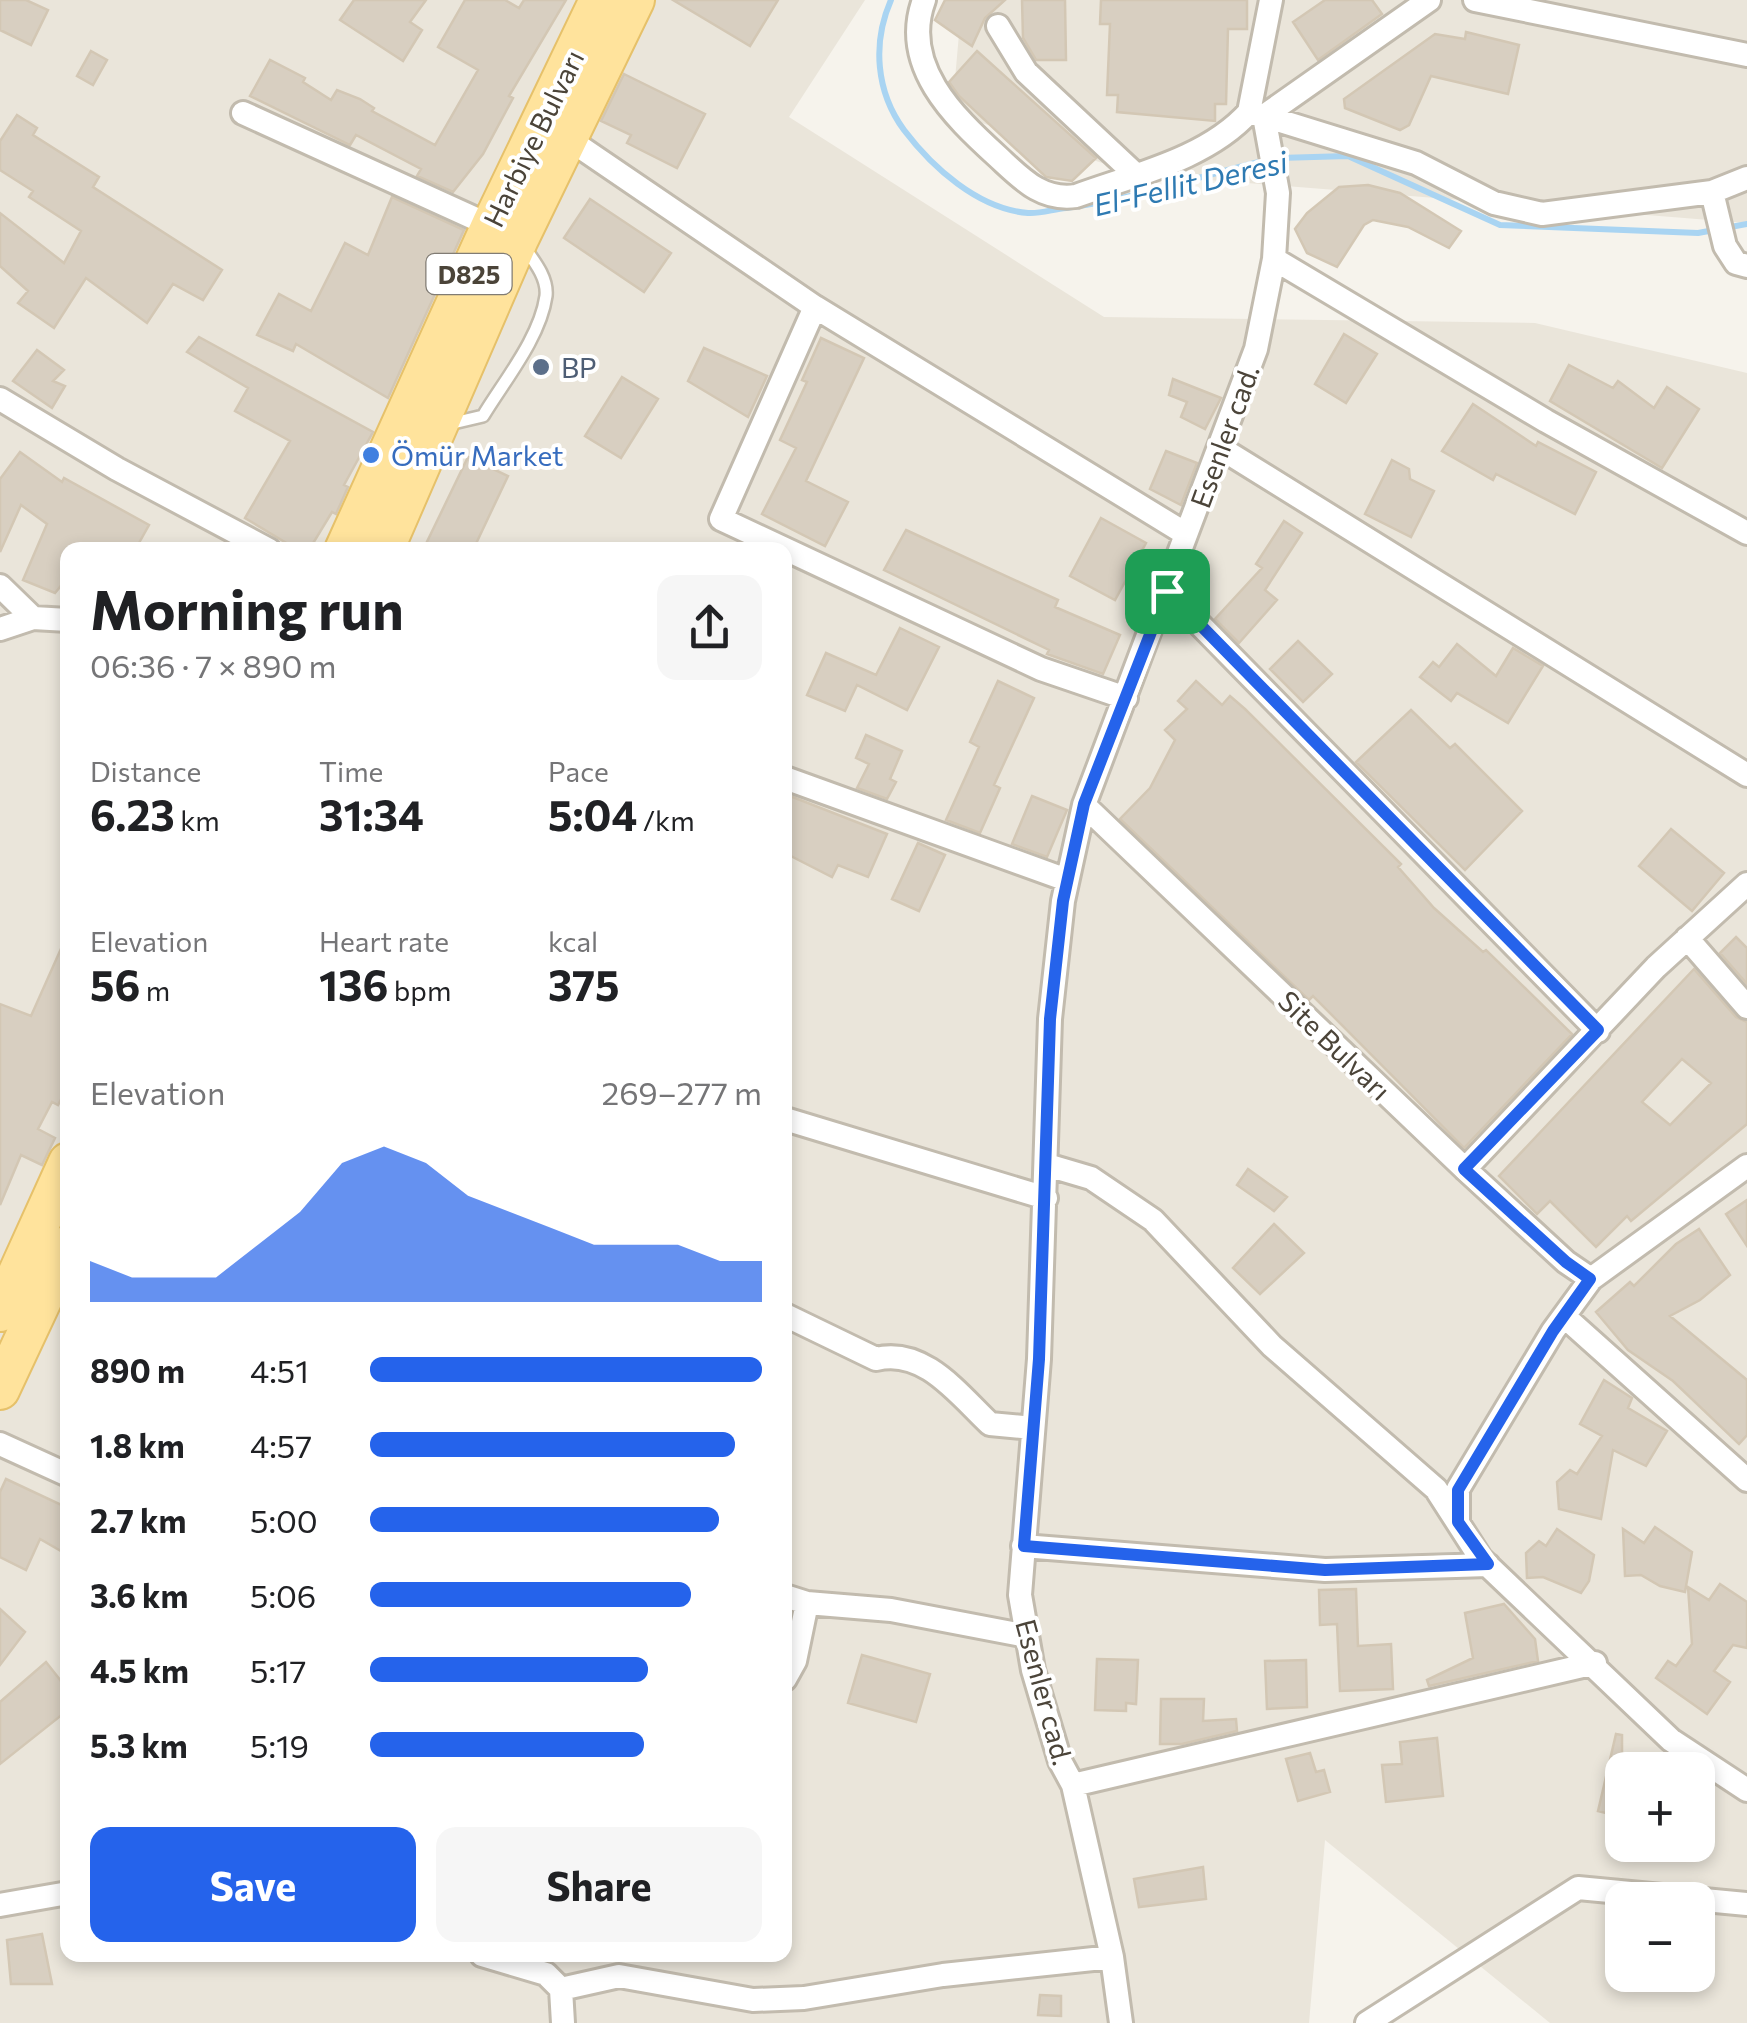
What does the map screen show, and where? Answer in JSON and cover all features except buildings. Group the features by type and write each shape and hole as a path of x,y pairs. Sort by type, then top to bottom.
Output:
{"main road":[{"name":"Harbiye Bulvarı","path":"555,130 599,0"},
{"name":"Harbiye Bulvarı","path":"348,542 555,130 635,0"},
{"name":"Harbiye Bulvarı","path":"388,542 440,426 505,232"},
{"path":"0,1312 60,1180"},
{"path":"0,1390 60,1262"}],"street":[{"path":"924,0 916,22 918,46 936,92 973,134 1025,180 1042,193 1060,198 1135,174 1232,131 1429,0"},
{"name":"Esenler cad.","path":"1121,2023 1112,1957 1073,1785 1060,1762 1020,1595 1046,1198 1050,1019 1068,880 1084,804 1222,449 1256,349 1274,259 1278,193 1268,144 1256,114 1271,0"},
{"path":"1474,0 1747,55"},
{"path":"998,26 1026,72 1135,174"},
{"path":"244,114 505,232"},
{"path":"1256,114 1416,163 1494,202 1542,214 1715,204 1747,178"},
{"path":"555,130 815,307 1186,534"},
{"path":"1715,204 1724,242 1736,263 1747,266"},
{"path":"1274,259 1546,421 1747,533"},
{"path":"770,542 721,519 815,307"},
{"path":"0,398 117,470 253,542"},
{"path":"1222,449 1747,775"},
{"path":"792,552 1041,669 1126,698"},
{"path":"0,586 32,618"},
{"path":"1167,591 1598,1030"},
{"path":"0,628 32,618 60,620"},
{"path":"792,781 1068,880"},
{"name":"Site Bulvarı","path":"1084,804 1464,1169 1590,1279"},
{"path":"1464,1169 1687,938 1747,884"},
{"path":"1687,938 1747,1007"},
{"path":"792,1120 1046,1198"},
{"path":"1047,1165 1091,1178 1153,1220 1272,1346 1436,1489 1488,1564 1671,1740 1747,1790"},
{"path":"1458,1522 1458,1490 1553,1331 1566,1318 1590,1279 1747,1166"},
{"path":"792,1318 876,1359 891,1355 922,1365 963,1392 990,1424 1033,1428"},
{"path":"1566,1318 1747,1480"},
{"path":"0,1444 60,1471"},
{"path":"1024,1546 1325,1570 1488,1564"},
{"path":"792,1665 796,1600 891,1610 1027,1636"},
{"path":"1073,1785 1595,1663"},
{"path":"1368,2023 1578,1888 1747,1904"},
{"path":"0,1904 60,1893"},
{"path":"561,1988 619,1976 752,2000 804,1998 943,1975 1112,1957"},
{"path":"506,1962 546,1974 561,1988 562,2023"}],"shaded area":[{"path":"0,0 865,0 789,117 1104,317 1535,323 1747,373 1747,2023 1550,2023 1325,1840 1309,2023 0,2023"},
{"path":"962,0 1747,0 1747,223 1135,174 952,113"}],"waterway":[{"name":"El-Fellit Deresi","path":"891,0 879,50 887,100 915,144 958,184 991,204 1028,213 1042,212 1117,199 1267,160"},
{"name":"El-Fellit Deresi","path":"1279,158 1348,156 1500,225 1698,233 1747,224"}],"place":[{"name":"BP","path":"541,367"},
{"name":"Ömür Market","path":"371,455"}],"route":[{"path":"1167,591 1598,1030 1464,1169 1590,1279 1566,1318 1553,1331 1458,1490 1458,1522 1488,1564 1325,1570 1024,1546 1039,1359 1050,1019 1063,901 1084,804 1167,591"}]}
